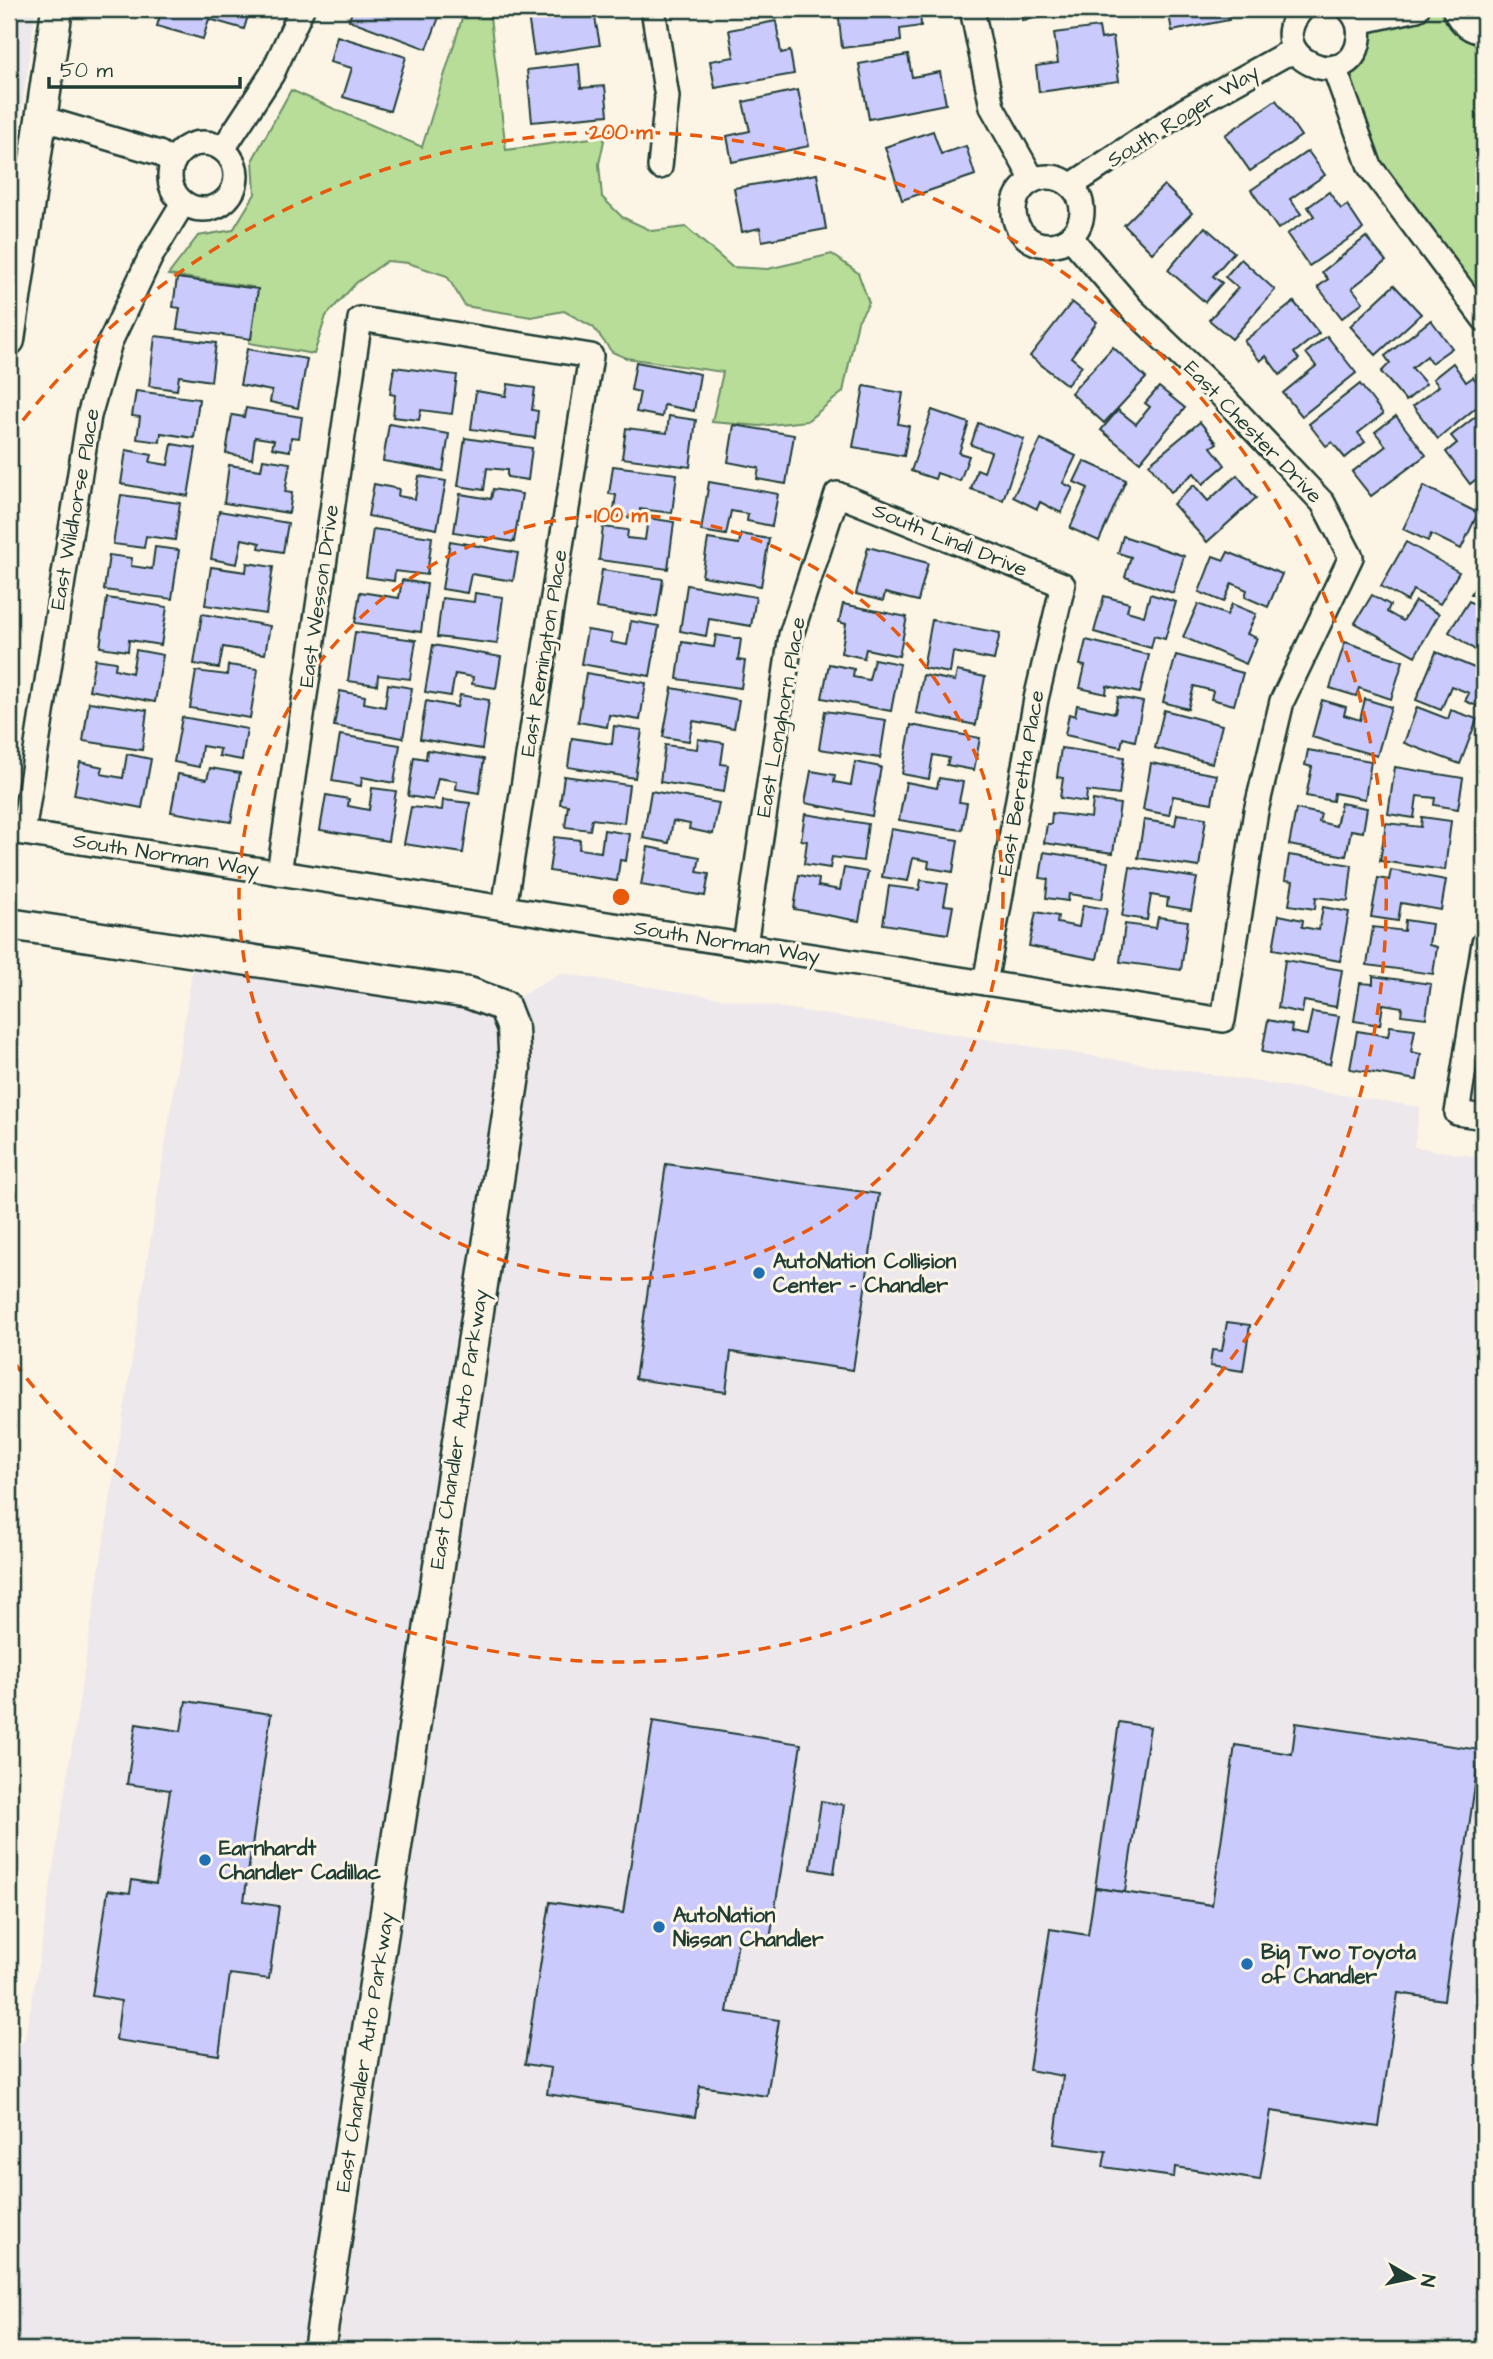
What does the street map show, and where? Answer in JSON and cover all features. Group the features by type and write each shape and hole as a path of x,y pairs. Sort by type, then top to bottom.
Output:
{"street":[{"path":"9,340 57,9"},
{"path":"223,149 272,74 302,9"},
{"path":"653,9 667,97 660,167"},
{"path":"972,9 992,107 1033,180"},
{"path":"1302,9 1293,23 1291,33 1296,52 1312,66 1334,68 1353,55 1358,45 1360,34 1353,15 1417,9"},
{"path":"1454,9 1460,21 1469,28 1484,32"},
{"name":"South Roger Way","path":"1072,186 1185,110 1284,55 1296,52"},
{"path":"1334,68 1370,167 1484,319"},
{"path":"41,118 159,153 173,162"},
{"path":"195,144 214,145 223,149 235,166 236,177 229,196 212,208 202,209 183,202 170,184 173,162 186,148 195,144"},
{"path":"1054,176 1072,186 1083,206 1078,229 1060,243 1049,246 1027,239 1014,219 1017,196 1024,186 1033,180 1054,176"},
{"name":"East Wildhorse Place","path":"23,832 89,416 110,342 151,256 183,202"},
{"name":"East Chester Drive","path":"1070,237 1132,309 1220,394 1323,503 1351,557 1282,701 1256,811 1223,1020"},
{"name":"East Wesson Drive","path":"279,873 360,319 592,356"},
{"name":"East Remington Place","path":"504,908 592,356"},
{"name":"South Lindl Drive","path":"838,494 1063,586"},
{"name":"East Longhorn Place","path":"745,945 791,635 838,494"},
{"name":"East Beretta Place","path":"985,983 1036,699 1063,586"},
{"name":"South Norman Way","path":"23,832 1223,1020"},
{"name":"East Chandler Auto Parkway","path":"9,924 469,993 504,1006 513,1029 513,1082 318,2350"},
{"path":"1484,943 1457,1113 1484,1116"}],"shaded area":[{"path":"9,9 36,9 9,197"},
{"path":"195,952 504,1006 560,973 1420,1107 1414,1147 1484,1158 1484,2350 9,2350 9,2060 25,2038 38,1966"}],"green space":[{"path":"465,9 489,9 506,150 605,136 599,164 602,197 622,217 652,231 686,227 732,267 768,269 832,254 858,273 869,303 858,321 843,392 807,421 760,426 712,422 723,372 626,358 612,352 593,327 564,311 531,317 465,306 447,276 408,263 387,261 356,283 326,316 314,354 249,343 253,287 168,275 198,236 233,230 255,194 253,159 291,90 422,147"},
{"path":"1349,9 1454,9 1484,32 1484,319 1370,167 1344,63 1353,55"}],"building":[{"path":"162,9 250,9 244,29 209,19 203,39 157,26"},
{"path":"353,9 442,9 427,49 349,20"},
{"path":"527,9 582,9 583,13 594,12 600,45 534,55"},
{"path":"838,9 920,9 921,26 900,29 901,41 842,48"},
{"path":"1020,9 1098,9 1022,20"},
{"path":"1168,9 1227,9 1229,20 1172,31"},
{"path":"776,21 781,53 790,51 794,74 715,88 710,61 734,57 729,30"},
{"path":"1099,27 1101,39 1113,37 1119,81 1039,92 1036,66 1058,63 1054,33"},
{"path":"337,36 406,57 390,111 343,97 352,68 330,62"},
{"path":"908,55 912,77 940,72 946,104 869,119 859,64"},
{"path":"579,64 581,88 605,86 608,115 532,122 527,70"},
{"path":"798,90 809,146 732,162 727,136 750,131 743,102"},
{"path":"1276,100 1301,136 1250,171 1225,135"},
{"path":"933,131 941,154 966,146 975,175 902,200 885,147"},
{"path":"1308,151 1325,175 1290,199 1301,214 1278,229 1251,190"},
{"path":"817,174 826,229 762,241 760,228 742,232 734,188"},
{"path":"1164,185 1192,213 1152,253 1124,225"},
{"path":"1329,192 1341,209 1347,205 1363,229 1309,266 1287,234 1314,216 1308,207"},
{"path":"1205,227 1234,252 1213,276 1222,283 1205,302 1168,270"},
{"path":"1366,237 1386,261 1352,288 1363,302 1342,318 1318,287 1328,279 1322,272"},
{"path":"1241,259 1275,290 1232,339 1209,320 1238,288 1225,277"},
{"path":"177,278 258,289 251,339 177,329 180,308 173,307"},
{"path":"1394,285 1421,314 1376,355 1350,326"},
{"path":"1072,302 1097,322 1071,357 1082,366 1067,385 1030,356"},
{"path":"1294,302 1319,333 1294,353 1299,359 1280,375 1266,356 1260,361 1244,341"},
{"path":"1431,320 1452,348 1431,363 1427,356 1412,368 1426,384 1406,401 1381,372 1390,363 1385,356"},
{"path":"155,336 216,343 211,381 179,376 177,390 149,386"},
{"path":"1327,336 1356,373 1302,416 1283,393 1316,366 1306,353"},
{"path":"1113,347 1146,378 1104,423 1071,393"},
{"path":"247,349 307,359 298,408 270,402 272,391 240,385"},
{"path":"636,362 700,374 694,411 664,405 662,417 636,412 640,392 631,390"},
{"path":"1453,363 1466,382 1473,377 1484,391 1484,401 1438,439 1413,406 1439,386 1433,379"},
{"path":"394,367 457,375 452,414 421,410 419,420 393,417 395,395 390,394"},
{"path":"508,384 535,388 532,410 538,411 535,438 471,429 476,391 506,396"},
{"path":"1360,384 1383,414 1358,433 1365,442 1345,458 1332,442 1326,446 1309,424"},
{"path":"864,386 903,393 898,424 909,426 904,456 853,447"},
{"path":"1159,387 1185,408 1140,462 1101,430 1118,410 1136,424 1150,407 1145,403"},
{"path":"136,391 199,399 194,438 161,433 160,442 137,439 140,417 132,416"},
{"path":"246,408 302,417 299,438 291,437 290,451 272,448 274,440 255,437 252,459 226,453 232,415 244,417"},
{"path":"932,410 969,423 959,453 969,456 960,481 937,473 935,479 911,471"},
{"path":"1484,410 1484,473 1470,484 1446,452 1457,443 1451,436"},
{"path":"669,416 696,420 690,467 622,458 626,428 667,433"},
{"path":"1396,416 1426,455 1371,496 1352,472 1386,446 1375,432"},
{"path":"1200,422 1217,443 1211,447 1225,465 1203,484 1194,473 1171,492 1149,464"},
{"path":"978,423 1024,439 1003,500 971,489 977,469 984,472 991,452 971,445"},
{"path":"389,424 449,434 443,471 383,461"},
{"path":"734,425 794,435 786,484 757,479 759,468 728,462"},
{"path":"465,438 532,448 528,480 507,477 507,470 487,468 484,490 458,486"},
{"path":"1041,439 1076,456 1063,483 1073,488 1061,513 1040,502 1037,509 1013,497"},
{"path":"172,444 196,448 188,496 121,484 126,450 152,455 150,462 168,465"},
{"path":"263,459 290,463 285,492 292,493 289,513 224,503 229,465 261,470"},
{"path":"1084,461 1126,480 1099,541 1070,528 1088,488 1074,482"},
{"path":"613,466 677,474 672,513 640,509 639,519 613,516 616,495 609,494"},
{"path":"1237,475 1256,498 1207,542 1173,504 1194,485 1208,501"},
{"path":"419,476 446,481 437,529 368,516 374,484 399,489 398,496 415,499"},
{"path":"709,482 778,494 772,526 747,521 748,514 731,511 726,535 701,531"},
{"path":"1424,486 1478,513 1461,549 1431,534 1428,541 1403,529"},
{"path":"493,489 522,494 514,542 454,532 460,494 491,499"},
{"path":"121,495 180,503 175,540 146,536 144,548 113,544"},
{"path":"219,511 288,523 283,552 259,548 260,543 242,539 237,564 211,559"},
{"path":"648,518 674,522 668,569 599,560 603,527 628,530 627,538 645,540"},
{"path":"373,529 432,537 427,575 395,571 394,581 366,577"},
{"path":"741,534 769,539 761,586 702,576 708,539 739,544"},
{"path":"1123,536 1184,556 1173,593 1125,577 1131,557 1118,553"},
{"path":"450,541 518,553 513,581 471,574 467,593 442,589"},
{"path":"1406,542 1459,572 1440,604 1413,590 1407,601 1381,586"},
{"path":"155,547 179,550 172,599 104,590 109,555 132,558 131,566 152,569"},
{"path":"868,547 928,563 918,601 885,593 883,601 856,594"},
{"path":"1228,552 1282,574 1268,607 1245,597 1247,590 1232,583 1224,602 1199,592 1213,556 1224,560"},
{"path":"247,563 273,567 266,614 205,605 211,567 246,572"},
{"path":"602,570 663,579 657,617 596,608"},
{"path":"1484,573 1484,603 1471,594"},
{"path":"402,580 427,584 421,632 355,623 360,592 399,598"},
{"path":"687,585 756,597 751,626 709,619 706,636 680,631"},
{"path":"475,593 503,597 497,644 437,637 442,598 474,602"},
{"path":"1150,594 1176,602 1165,639 1154,636 1151,648 1094,632 1104,596 1129,603 1127,611 1144,616"},
{"path":"1372,595 1390,605 1387,612 1403,621 1415,601 1439,614 1415,656 1355,623"},
{"path":"107,598 167,607 161,645 129,640 128,651 100,647"},
{"path":"1469,601 1484,611 1484,656 1449,632"},
{"path":"843,604 907,617 899,656 866,649 864,658 841,653 846,624 839,622"},
{"path":"1198,604 1227,615 1232,604 1256,614 1247,634 1257,638 1246,664 1183,637"},
{"path":"202,614 270,626 265,654 223,647 219,668 194,664"},
{"path":"932,620 1000,633 994,660 953,652 950,673 923,668"},
{"path":"631,621 659,626 650,676 581,664 587,630 612,634 611,642 627,645"},
{"path":"355,632 416,640 410,679 378,675 377,685 348,681"},
{"path":"716,635 741,639 738,660 745,661 741,688 677,679 682,642 714,647"},
{"path":"1086,640 1149,655 1140,693 1107,686 1106,694 1080,688 1085,666 1080,665"},
{"path":"1345,642 1403,661 1391,699 1359,688 1356,696 1330,688"},
{"path":"433,645 501,657 496,688 472,684 473,677 455,674 451,696 425,692"},
{"path":"136,650 163,655 155,702 89,690 95,659 116,662 115,669 132,673"},
{"path":"1436,652 1484,672 1484,709 1465,701 1469,693 1451,686 1441,710 1416,700"},
{"path":"1176,655 1243,673 1234,705 1211,699 1213,691 1194,686 1188,709 1163,702"},
{"path":"874,659 900,664 891,711 822,698 829,664 854,669 853,677 869,680"},
{"path":"228,665 258,669 250,718 190,708 196,671 227,675"},
{"path":"957,671 985,677 976,725 916,713 923,675 955,681"},
{"path":"586,673 646,683 640,720 609,715 607,727 578,722"},
{"path":"388,684 412,688 403,738 334,726 340,691 365,696 364,703 385,707"},
{"path":"672,688 739,700 734,728 693,721 689,741 663,737"},
{"path":"460,695 489,700 482,749 420,739 426,701 457,707"},
{"path":"1118,697 1143,702 1135,741 1123,738 1121,747 1065,735 1069,714 1075,716 1077,705 1115,713"},
{"path":"1365,699 1391,707 1377,756 1312,737 1322,700 1346,707 1344,715 1360,720"},
{"path":"89,702 147,710 142,750 83,741"},
{"path":"1417,707 1448,719 1451,710 1477,719 1460,764 1404,743"},
{"path":"1164,710 1222,725 1212,763 1155,748"},
{"path":"825,711 886,720 880,758 819,749"},
{"path":"182,717 247,729 242,760 219,756 220,749 202,746 199,767 174,762"},
{"path":"911,725 980,738 974,770 947,765 949,758 933,755 929,779 902,774"},
{"path":"614,726 642,730 635,778 568,767 572,738 612,744"},
{"path":"340,735 400,745 394,783 362,777 361,786 332,781"},
{"path":"698,739 724,743 721,764 728,765 724,792 660,782 665,745 697,749"},
{"path":"1061,748 1124,757 1119,795 1087,791 1086,802 1060,798 1063,778 1057,777"},
{"path":"427,750 484,759 479,793 456,789 457,781 438,778 433,800 408,796 414,757 426,759"},
{"path":"1308,750 1371,761 1365,799 1334,793 1333,801 1306,796 1312,767 1305,765"},
{"path":"127,754 151,759 142,808 74,795 80,762 103,767 101,774 123,778"},
{"path":"855,762 881,767 872,816 805,803 811,771 835,775 834,782 851,785"},
{"path":"1151,763 1217,775 1212,803 1173,796 1169,815 1143,810"},
{"path":"1395,767 1463,778 1458,809 1434,805 1435,798 1417,796 1414,818 1388,814"},
{"path":"210,768 240,773 231,822 171,812 178,774 207,779"},
{"path":"564,776 629,785 624,823 592,819 590,830 565,827 568,805 560,804"},
{"path":"939,778 963,782 959,802 967,803 962,830 899,820 906,782 937,788"},
{"path":"372,788 396,791 388,841 320,830 326,795 349,799 348,806 369,810"},
{"path":"651,791 719,803 713,834 689,829 690,824 673,821 669,843 643,838"},
{"path":"443,800 470,803 463,853 404,844 411,807 442,810"},
{"path":"1093,800 1120,804 1113,853 1044,843 1052,813 1091,818"},
{"path":"1341,803 1367,808 1363,832 1351,830 1346,856 1289,845 1296,809 1321,814 1319,822 1336,826"},
{"path":"805,814 868,824 863,861 832,857 830,868 804,864 807,841 801,840"},
{"path":"1177,814 1206,818 1199,867 1138,858 1144,820 1175,825"},
{"path":"1422,817 1451,821 1445,870 1380,861 1386,823 1421,827"},
{"path":"891,829 958,840 953,872 928,868 929,861 913,858 908,881 882,877"},
{"path":"604,830 630,834 626,861 620,860 617,881 549,871 554,837 580,840 579,849 601,852"},
{"path":"648,847 700,857 697,872 709,874 705,896 641,885"},
{"path":"1044,852 1108,862 1102,899 1069,894 1068,901 1046,898 1048,879 1040,878"},
{"path":"1289,855 1352,865 1348,901 1316,897 1315,909 1289,905 1293,881 1285,880"},
{"path":"1130,867 1197,878 1191,910 1167,906 1168,898 1151,895 1147,920 1122,916"},
{"path":"844,868 868,872 859,921 794,909 799,875 819,879 818,886 840,890"},
{"path":"1391,870 1446,880 1441,910 1401,903 1398,921 1371,917 1378,878 1389,880"},
{"path":"921,880 948,884 944,905 953,906 948,934 883,924 889,886 919,890"},
{"path":"1083,905 1107,909 1097,959 1029,946 1036,912 1058,916 1057,923 1079,927"},
{"path":"1323,907 1349,912 1340,961 1273,949 1279,915 1303,920 1302,927 1319,930"},
{"path":"1158,917 1188,921 1181,970 1120,962 1125,924 1156,928"},
{"path":"1405,920 1432,924 1429,945 1437,947 1433,974 1367,965 1373,927 1404,931"},
{"path":"1285,960 1342,970 1336,1007 1304,1001 1302,1013 1278,1008"},
{"path":"1373,976 1431,984 1426,1018 1401,1015 1402,1007 1383,1004 1380,1025 1354,1021 1360,983 1373,984"},
{"path":"1312,1012 1339,1016 1330,1064 1262,1052 1268,1020 1292,1025 1291,1032 1307,1035"},
{"path":"1390,1026 1415,1029 1411,1052 1421,1054 1417,1080 1350,1069 1357,1031 1388,1036"},
{"name":"AutoNation Collision Center - Chandler","path":"666,1164 879,1194 853,1370 731,1352 726,1392 635,1379"},
{"path":"1227,1322 1250,1325 1243,1371 1210,1366 1212,1350 1222,1351"},
{"name":"Earnhardt Chandler Cadillac","path":"186,1701 271,1714 244,1901 279,1906 269,1979 230,1974 219,2055 116,2040 121,2001 92,1996 108,1890 130,1893 132,1880 156,1884 170,1790 127,1784 136,1724 181,1731"},
{"name":"AutoNation Nissan Chandler","path":"653,1721 801,1744 769,1946 738,1941 727,2012 779,2020 767,2096 700,2086 695,2117 547,2094 551,2068 525,2064 550,1902 623,1913"},
{"path":"1119,1722 1150,1727 1125,1892 1095,1888"},
{"name":"Big Two Toyota of Chandler","path":"1296,1723 1480,1750 1444,2000 1398,1993 1379,2127 1271,2111 1260,2180 1175,2167 1174,2177 1103,2167 1106,2151 1054,2144 1063,2076 1029,2070 1050,1929 1088,1935 1095,1888 1212,1905 1235,1745 1292,1754"},
{"path":"821,1801 844,1805 834,1873 811,1869"}],"place":[{"name":"AutoNation Collision Center - Chandler","path":"759,1273"},
{"name":"Earnhardt Chandler Cadillac","path":"205,1860"},
{"name":"AutoNation Nissan Chandler","path":"659,1927"},
{"name":"Big Two Toyota of Chandler","path":"1247,1964"}]}
